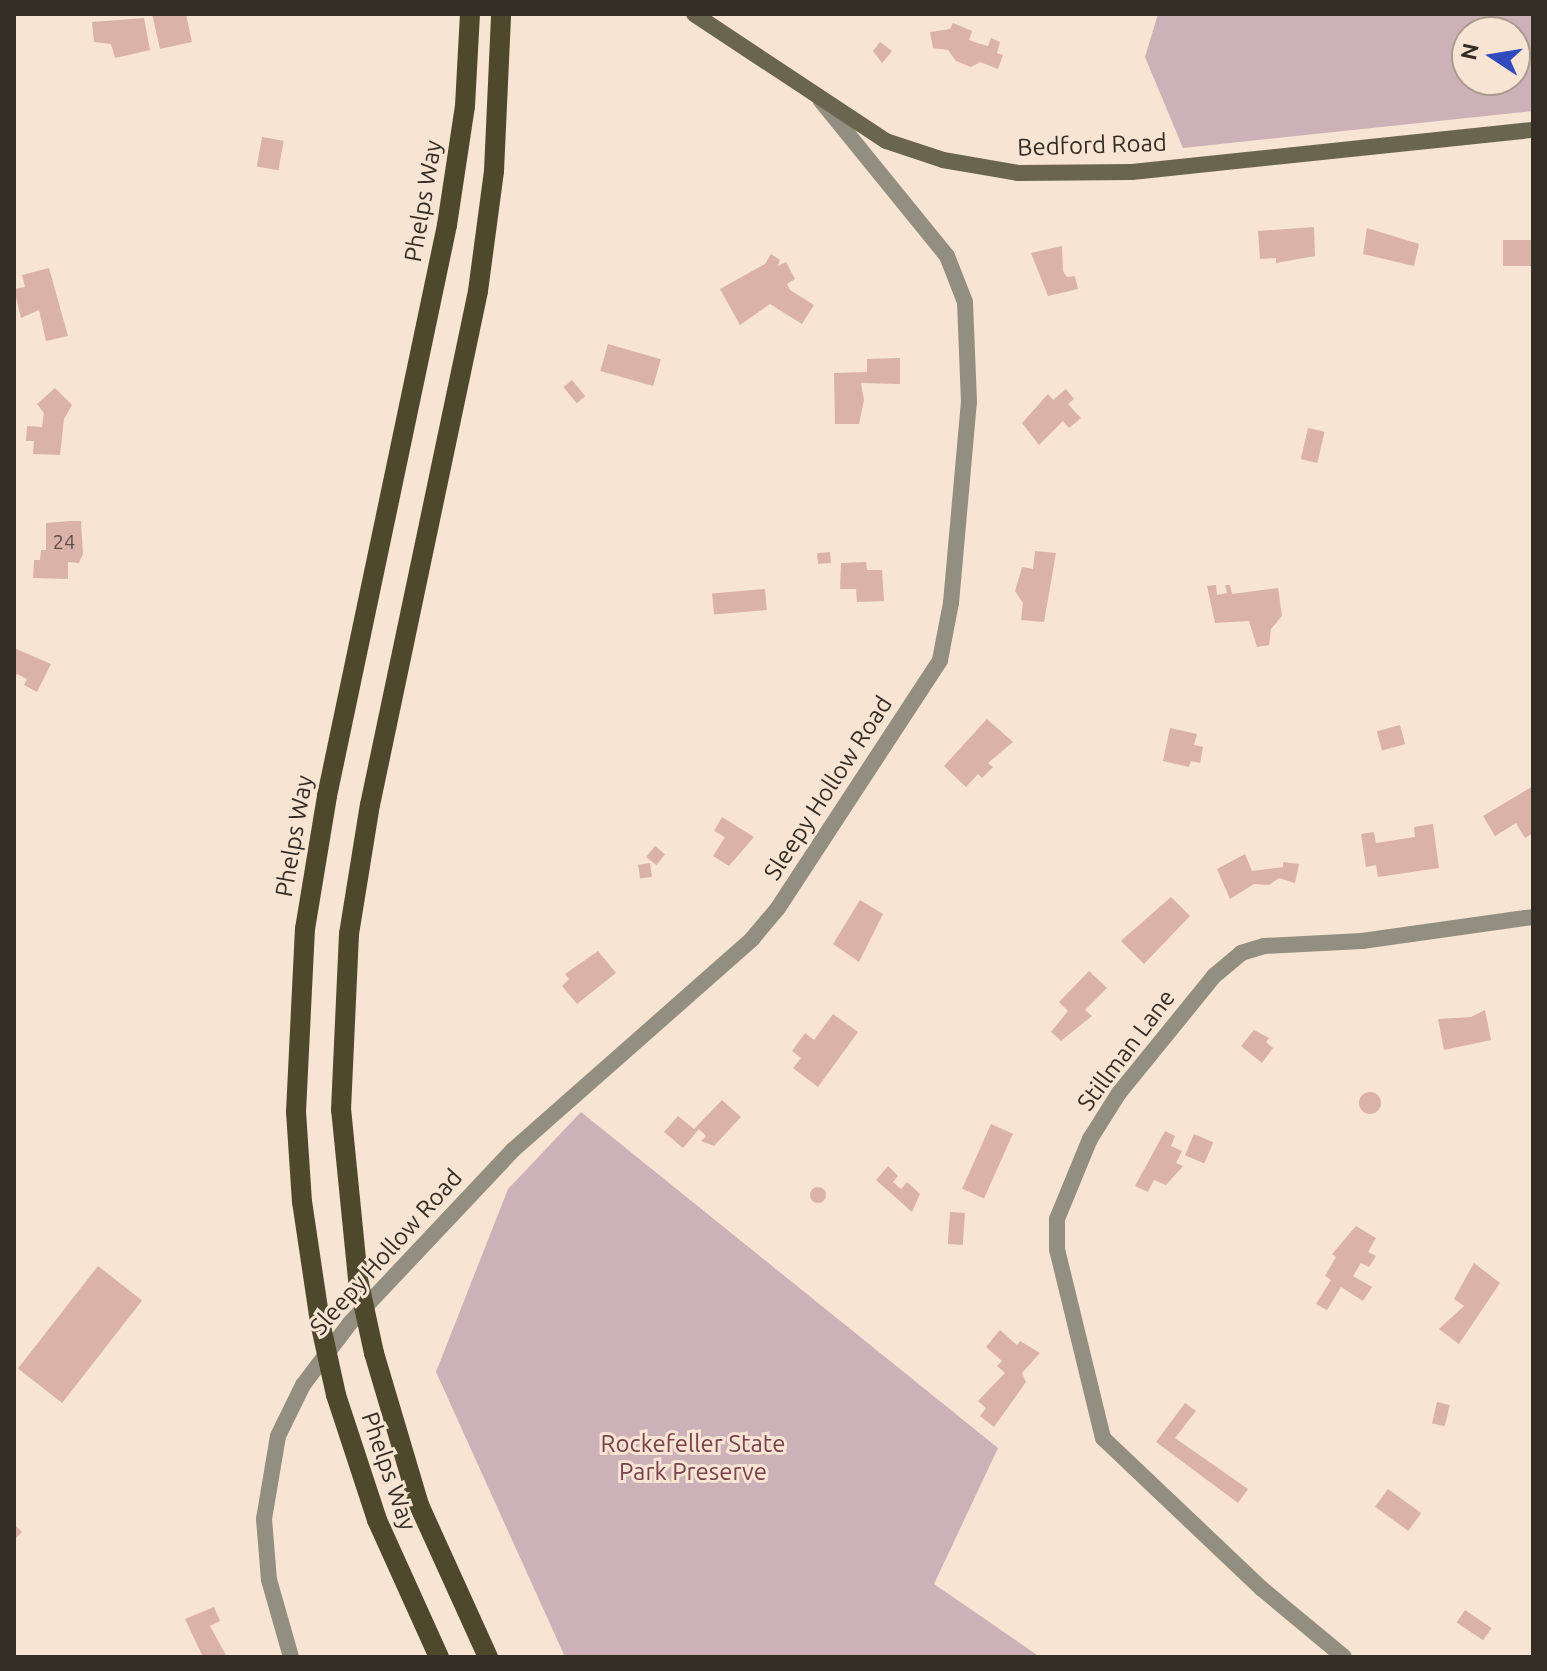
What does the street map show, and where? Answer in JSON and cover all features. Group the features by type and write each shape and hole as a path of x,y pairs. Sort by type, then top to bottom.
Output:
{"main road":[{"name":"Phelps Way","path":"439,1657 377,1520 336,1395 320,1322 302,1202 296,1112 305,929 327,796 447,225 465,106 470,14"},
{"name":"Phelps Way","path":"488,1657 419,1505 374,1353 358,1279 341,1110 349,934 370,805 478,291 494,171 501,14"},
{"name":"Bedford Road","path":"694,14 821,101 886,141 943,160 1018,173 1132,172 1533,130"}],"street":[{"name":"Sleepy Hollow Road","path":"291,1657 269,1580 266,1490 278,1436 316,1365 410,1257 513,1150 752,939 778,908 940,660 951,603 969,402 965,302 947,256 821,101"},
{"name":"Stillman Lane","path":"1344,1657 1262,1589 1103,1438 1057,1250 1057,1219 1090,1139 1119,1093 1214,976 1241,953 1264,946 1362,941 1533,917"}],"green space":[{"path":"1158,14 1533,14 1533,111 1183,148 1145,57"},
{"name":"Rockefeller State Park Preserve","path":"581,1112 998,1448 934,1584 1040,1657 565,1657 436,1372 508,1189"}],"building":[{"path":"152,14 186,14 192,42 160,49"},
{"path":"144,18 150,50 115,58 111,44 94,42 92,22"},
{"path":"953,23 972,31 969,40 988,46 991,38 1000,42 997,53 1003,55 998,69 980,62 971,67 956,61 948,50 933,48 930,32 950,29"},
{"path":"880,42 892,51 882,63 873,51"},
{"path":"262,137 284,141 278,170 257,167"},
{"path":"1314,227 1315,256 1276,263 1276,258 1260,259 1258,231"},
{"path":"1367,228 1419,244 1414,266 1363,254"},
{"path":"1503,240 1533,240 1533,266 1503,266"},
{"path":"1062,246 1063,271 1067,277 1075,276 1078,289 1048,296 1031,253"},
{"path":"771,254 780,260 778,266 786,262 795,279 787,284 790,290 814,305 802,324 770,304 740,325 720,289 765,264"},
{"path":"49,268 68,336 46,341 39,310 21,318 14,289 25,287 22,275"},
{"path":"608,344 661,359 653,386 600,371"},
{"path":"900,358 900,384 861,383 864,400 859,424 835,424 834,373 867,372 867,359"},
{"path":"572,380 585,396 577,403 563,387"},
{"path":"55,388 72,405 64,419 60,455 33,454 34,441 26,441 27,426 42,427 44,413 37,404"},
{"path":"1066,389 1074,399 1068,404 1081,418 1069,428 1063,421 1039,445 1022,423 1048,394 1053,400"},
{"path":"1308,428 1325,432 1317,463 1301,459"},
{"path":"81,521 83,554 79,563 68,562 68,579 33,578 34,560 40,560 41,550 46,550 46,523"},
{"path":"1035,551 1056,553 1044,622 1021,620 1023,603 1015,591 1022,567 1033,569"},
{"path":"830,552 831,563 818,564 817,553"},
{"path":"866,562 867,570 882,570 884,601 857,602 856,589 840,589 841,563"},
{"path":"1216,585 1217,595 1227,593 1225,585 1230,585 1232,594 1278,588 1282,616 1271,629 1269,645 1257,647 1249,621 1215,623 1207,586"},
{"path":"765,589 767,610 714,615 712,594"},
{"path":"14,648 51,664 37,692 24,685 27,679 17,674 14,679"},
{"path":"987,719 1013,742 988,763 993,767 982,778 978,774 966,787 944,766"},
{"path":"1400,725 1405,744 1382,751 1377,731"},
{"path":"1170,728 1197,734 1194,745 1203,747 1200,763 1191,761 1189,767 1163,761"},
{"path":"1533,786 1533,833 1525,838 1516,823 1495,836 1483,816"},
{"path":"722,817 754,837 729,866 713,856 725,837 714,831"},
{"path":"1433,824 1439,868 1378,877 1376,865 1366,867 1361,834 1374,832 1376,843 1415,837 1414,827"},
{"path":"655,846 665,854 656,865 646,857"},
{"path":"1245,854 1252,871 1283,867 1283,862 1299,864 1295,883 1279,878 1269,885 1254,884 1230,899 1217,869"},
{"path":"650,863 652,877 640,879 638,865"},
{"path":"1171,897 1190,916 1144,964 1121,941"},
{"path":"860,900 883,914 859,962 833,944"},
{"path":"598,951 616,973 577,1004 562,986 569,979 565,974"},
{"path":"1089,971 1107,988 1085,1010 1092,1016 1061,1041 1051,1032 1068,1011 1059,1002"},
{"path":"1485,1010 1491,1040 1444,1050 1438,1019 1471,1017"},
{"path":"833,1014 858,1032 818,1087 793,1068 801,1058 792,1051 805,1033 814,1040"},
{"path":"1254,1030 1269,1038 1266,1042 1273,1048 1262,1063 1241,1046"},
{"path":"1370,1092 1378,1095 1381,1103 1378,1111 1370,1114 1362,1111 1359,1103 1362,1095"},
{"path":"722,1100 741,1117 714,1146 701,1141 706,1136 699,1129 683,1148 664,1132 678,1116 694,1129"},
{"path":"991,1124 1013,1134 984,1199 962,1189"},
{"path":"1165,1131 1175,1136 1171,1146 1182,1151 1176,1163 1183,1166 1166,1185 1154,1180 1148,1192 1135,1186"},
{"path":"1194,1134 1213,1142 1204,1163 1185,1155"},
{"path":"888,1166 898,1176 893,1182 901,1189 907,1182 920,1194 912,1212 876,1180"},
{"path":"818,1187 826,1195 818,1203 810,1195"},
{"path":"950,1212 965,1213 963,1245 948,1244"},
{"path":"1356,1226 1376,1238 1368,1252 1376,1256 1369,1267 1361,1263 1353,1276 1372,1287 1363,1301 1341,1287 1327,1310 1316,1304 1331,1280 1325,1276 1336,1257 1332,1254"},
{"path":"1474,1263 1500,1283 1459,1344 1439,1329 1464,1306 1454,1299"},
{"path":"98,1266 142,1300 62,1403 18,1368"},
{"path":"1000,1330 1017,1345 1020,1341 1040,1353 1022,1373 1026,1382 994,1427 980,1416 986,1408 978,1401 1005,1373 997,1366 1002,1361 986,1347"},
{"path":"1437,1402 1450,1405 1445,1426 1432,1423"},
{"path":"1185,1403 1196,1411 1175,1438 1248,1489 1238,1503 1156,1442"},
{"path":"1388,1489 1421,1513 1408,1531 1375,1507"},
{"path":"14,1524 22,1532 14,1540"},
{"path":"214,1607 220,1621 210,1626 227,1657 203,1657 185,1619"},
{"path":"1465,1610 1492,1628 1483,1640 1457,1622"}]}
